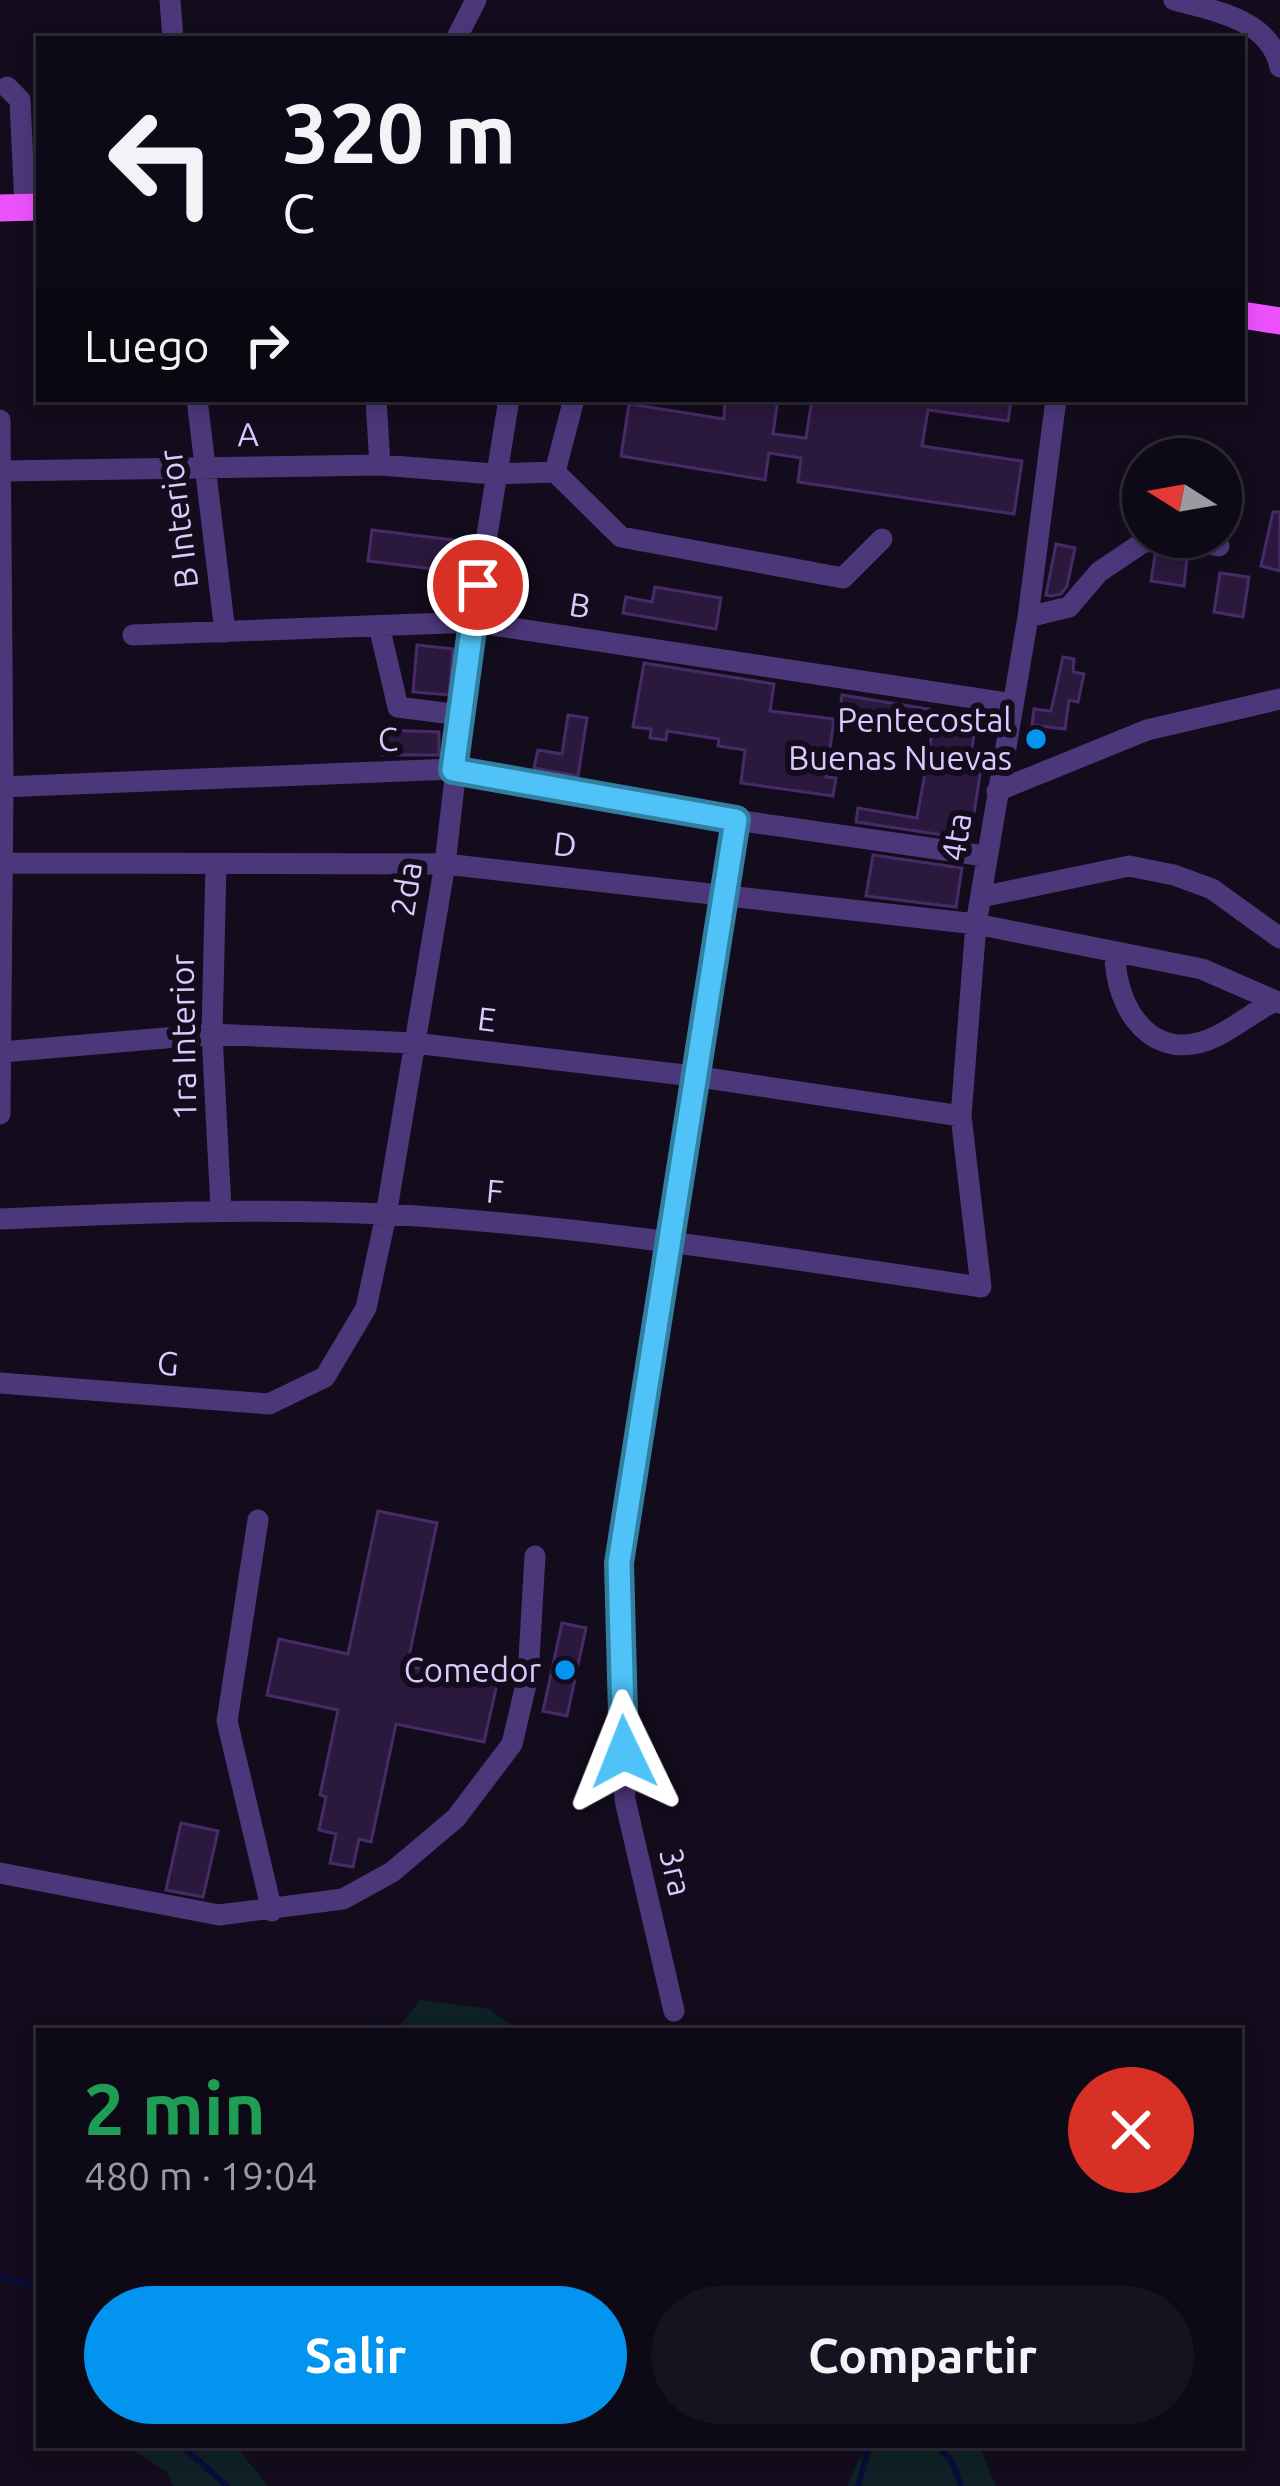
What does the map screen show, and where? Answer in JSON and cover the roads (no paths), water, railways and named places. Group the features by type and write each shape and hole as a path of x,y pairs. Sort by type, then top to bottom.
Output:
{"main road":[{"path":"1245,315 1280,321"}],"street":[{"path":"170,0 173,36"},
{"path":"458,36 476,0"},
{"path":"1174,0 1246,20 1279,58 1280,68"},
{"path":"7,86 20,100 22,207"},
{"name":"B Interior","path":"197,402 225,632"},
{"path":"376,402 380,465"},
{"name":"2da","path":"325,1377 366,1308 386,1215 445,864 472,622 508,402"},
{"path":"573,402 555,472 621,537 843,578 882,539"},
{"name":"4ta","path":"980,1287 962,1116 976,924 1028,617 1056,402"},
{"path":"0,420 0,1114"},
{"name":"A","path":"2,471 380,465 494,474 555,472"},
{"path":"1028,617 1069,607 1099,572 1122,557"},
{"name":"B","path":"133,635 472,622 1013,704"},
{"path":"379,626 398,707 460,715"},
{"path":"997,791 1147,730 1280,699"},
{"path":"1008,741 1033,762 1050,768"},
{"name":"C","path":"2,786 453,770 736,820 985,856"},
{"name":"3ra","path":"674,2011 625,1800 619,1563 736,820"},
{"name":"D","path":"3,862 445,864 976,924 1202,969 1277,1002"},
{"name":"1ra Interior","path":"216,864 212,1034 221,1209"},
{"path":"980,897 1129,866 1174,874 1212,889 1280,938"},
{"name":"D","path":"1115,953 1115,973 1127,1011 1150,1035 1170,1042 1190,1045 1217,1036 1277,1002"},
{"name":"E","path":"2,1052 212,1034 415,1043 693,1076 962,1116"},
{"name":"F","path":"0,1219 221,1209 386,1215 668,1240 980,1287"},
{"name":"G","path":"0,1383 269,1404 325,1377"},
{"path":"259,1520 227,1721 272,1911"},
{"path":"0,1873 219,1916 343,1899 392,1871 456,1818 512,1744 528,1676 535,1556"}],"waterway":[{"path":"374,2028 377,2025"},
{"path":"0,2276 36,2286"},
{"path":"184,2448 227,2486"},
{"path":"858,2486 869,2448"},
{"path":"940,2448 952,2462 961,2486"}],"place":[{"name":"Pentecostal Buenas Nuevas","path":"1036,739"},
{"name":"Comedor","path":"565,1670"}]}
